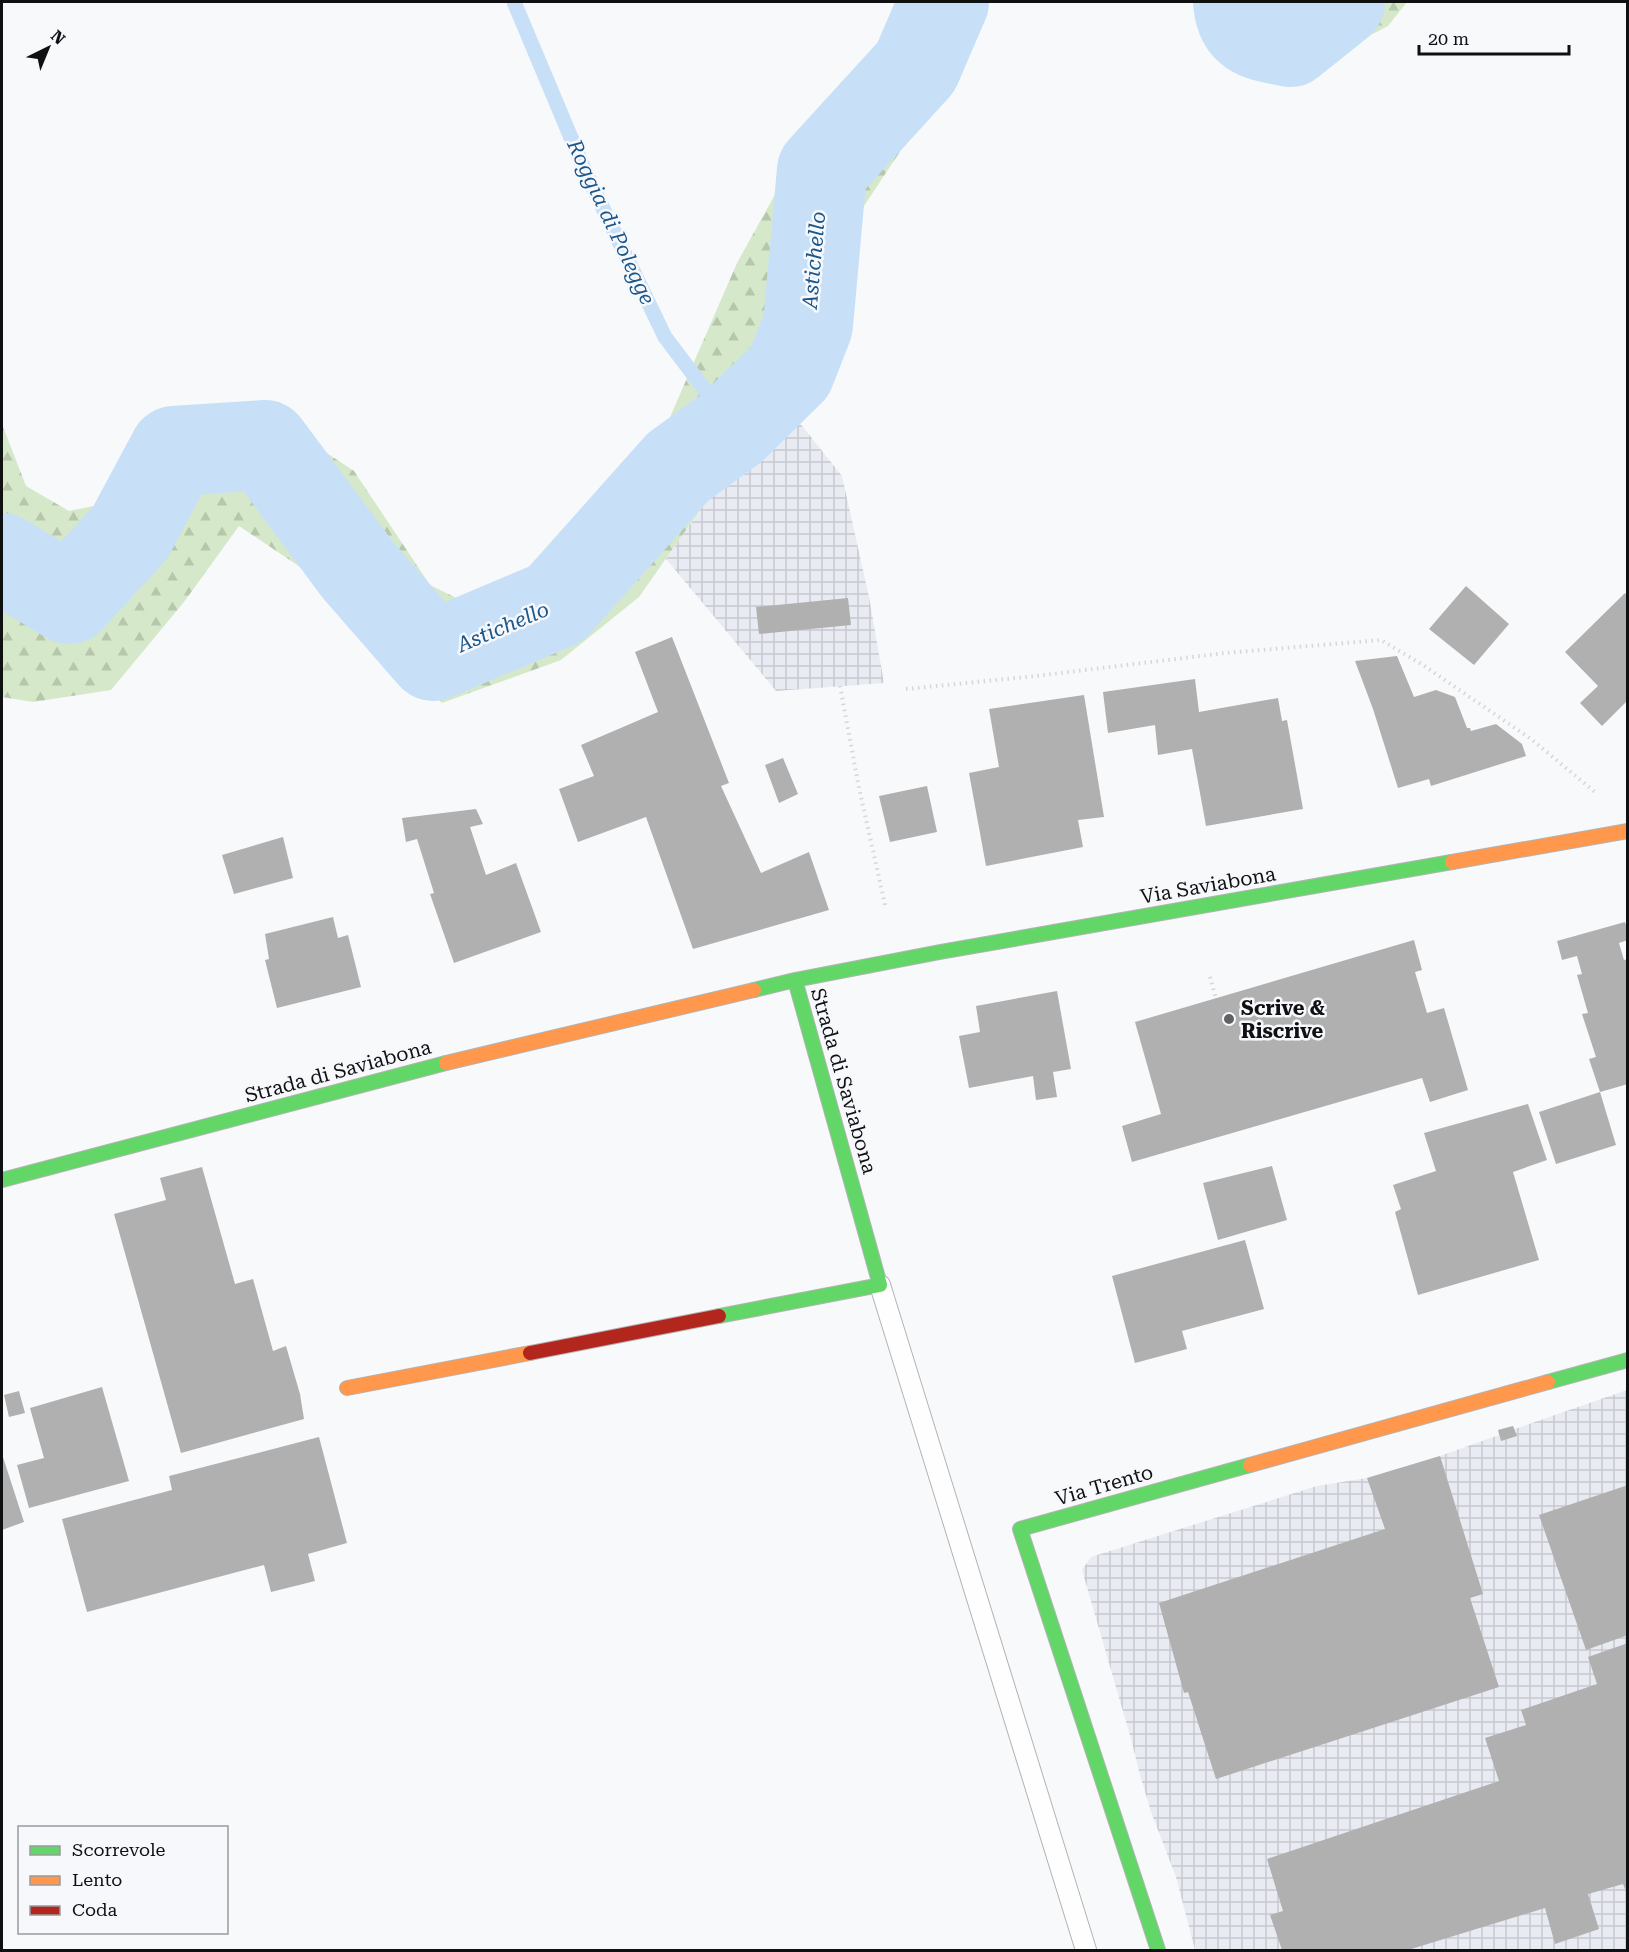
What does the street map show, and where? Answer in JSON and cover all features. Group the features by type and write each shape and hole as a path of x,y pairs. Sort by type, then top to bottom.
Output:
{"street":[{"name":"Via Saviabona","path":"795,980 940,952 1628,831"},
{"name":"Strada di Saviabona","path":"2,1180 406,1073 795,980 880,1285"},
{"path":"346,1388 880,1285"},
{"name":"Via Trento","path":"1158,1950 1020,1529 1628,1359"}],"lane":[{"path":"880,1285 1086,1950"}],"path":[{"path":"906,688 1036,676 1225,653 1381,640 1423,665 1531,739 1601,798"},
{"path":"840,686 859,788 886,909"},
{"path":"1210,977 1216,999"}],"shaded area":[{"path":"791,412 842,476 869,597 884,683 776,691 666,559 712,493"},
{"path":"1627,1390 1627,1950 1195,1950 1176,1877 1151,1812 1082,1570 1091,1557 1317,1486 1367,1478 1440,1456 1499,1435 1498,1430 1513,1426 1515,1429"}],"green space":[{"path":"895,2 989,2 959,81 919,123 852,224 842,324 815,383 791,412 712,493 639,597 561,660 442,703 312,575 239,526 184,602 111,690 33,702 2,697 2,424 26,486 69,511 118,501 182,419 259,408 354,471 430,585 483,611 549,582 664,431 737,263 819,115 886,39"},
{"path":"1193,2 1407,2 1388,26 1313,65 1255,58 1211,42"}],"building":[{"path":"1466,586 1509,624 1474,665 1429,629"},
{"path":"1625,593 1628,596 1628,700 1602,726 1580,703 1598,686 1565,652"},
{"path":"848,598 851,625 759,634 756,607"},
{"path":"672,637 729,783 721,786 761,873 809,852 829,910 693,949 646,817 578,842 559,789 594,776 581,745 658,712 635,652"},
{"path":"1397,656 1414,697 1436,690 1455,697 1467,728 1471,731 1496,724 1522,744 1526,756 1431,786 1429,779 1398,788 1355,661"},
{"path":"1195,679 1199,712 1278,698 1282,721 1287,720 1303,809 1206,826 1192,749 1158,755 1155,725 1108,733 1103,692"},
{"path":"1084,695 1104,817 1078,820 1083,847 986,866 969,773 999,767 989,709"},
{"path":"783,758 798,794 779,803 765,765"},
{"path":"927,786 937,832 890,842 879,796"},
{"path":"476,809 483,824 470,827 486,875 516,863 541,932 454,963 430,894 434,893 417,839 406,842 402,818"},
{"path":"283,837 293,878 234,894 222,855"},
{"path":"333,917 338,938 348,935 361,987 277,1008 265,960 269,959 265,934"},
{"path":"1625,922 1628,940 1619,943 1624,960 1628,959 1628,1084 1600,1092 1589,1059 1596,1057 1582,1014 1588,1013 1577,975 1582,974 1577,956 1562,960 1557,941"},
{"path":"1414,940 1422,970 1415,972 1427,1013 1444,1008 1468,1090 1430,1102 1422,1078 1132,1162 1122,1126 1161,1114 1135,1022"},
{"path":"1057,991 1071,1069 1053,1072 1057,1097 1036,1100 1033,1076 969,1088 959,1036 980,1032 976,1006"},
{"path":"1600,1092 1616,1145 1556,1164 1539,1112"},
{"path":"1528,1104 1547,1160 1513,1172 1539,1260 1418,1295 1395,1212 1401,1209 1393,1185 1436,1171 1424,1133"},
{"path":"1272,1166 1287,1220 1218,1240 1203,1183"},
{"path":"202,1167 235,1284 253,1279 273,1351 286,1346 300,1394 304,1419 181,1453 114,1214 166,1200 160,1178"},
{"path":"1245,1240 1264,1309 1182,1331 1187,1349 1135,1363 1112,1276"},
{"path":"102,1387 129,1481 29,1508 17,1465 44,1458 30,1408"},
{"path":"19,1391 25,1413 9,1417 4,1395"},
{"path":"1513,1426 1517,1436 1501,1441 1498,1430"},
{"path":"319,1437 347,1543 308,1554 315,1581 271,1592 264,1565 87,1612 62,1519 172,1490 169,1476"},
{"path":"2,1454 24,1522 2,1530"},
{"path":"1440,1456 1483,1594 1470,1598 1499,1687 1216,1779 1188,1692 1184,1693 1159,1603 1385,1529 1367,1478"},
{"path":"1628,1485 1628,1635 1586,1650 1539,1515"},
{"path":"1628,1643 1628,1896 1623,1884 1588,1894 1599,1929 1555,1944 1545,1908 1408,1950 1282,1950 1270,1915 1283,1911 1267,1859 1499,1781 1485,1738 1526,1725 1521,1710 1597,1684 1588,1657"}],"waterway":[{"name":"Roggia di Polegge","path":"514,2 585,171 665,337 733,427"},
{"name":"Astichello","path":"2,558 69,599 130,533 174,451 265,445 358,570 433,656 556,604 678,467 733,427 790,371 808,325 822,170 916,67 944,2"},
{"name":"Astichello","path":"1238,2 1243,22 1248,28 1262,36 1290,42 1340,2"}],"traffic: fast":[{"path":"754,990 940,952 1452,862"},
{"path":"719,1316 880,1285 795,980"},
{"path":"2,1180 446,1063"},
{"path":"1548,1382 1628,1360"},
{"path":"1158,1950 1020,1529 1250,1465"}],"traffic: slow":[{"path":"1452,862 1628,831"},
{"path":"446,1063 754,990"},
{"path":"347,1388 530,1353"},
{"path":"1250,1465 1548,1382"}],"traffic: jam":[{"path":"530,1353 719,1316"}],"place":[{"name":"Scrive & Riscrive","path":"1229,1019"}]}
